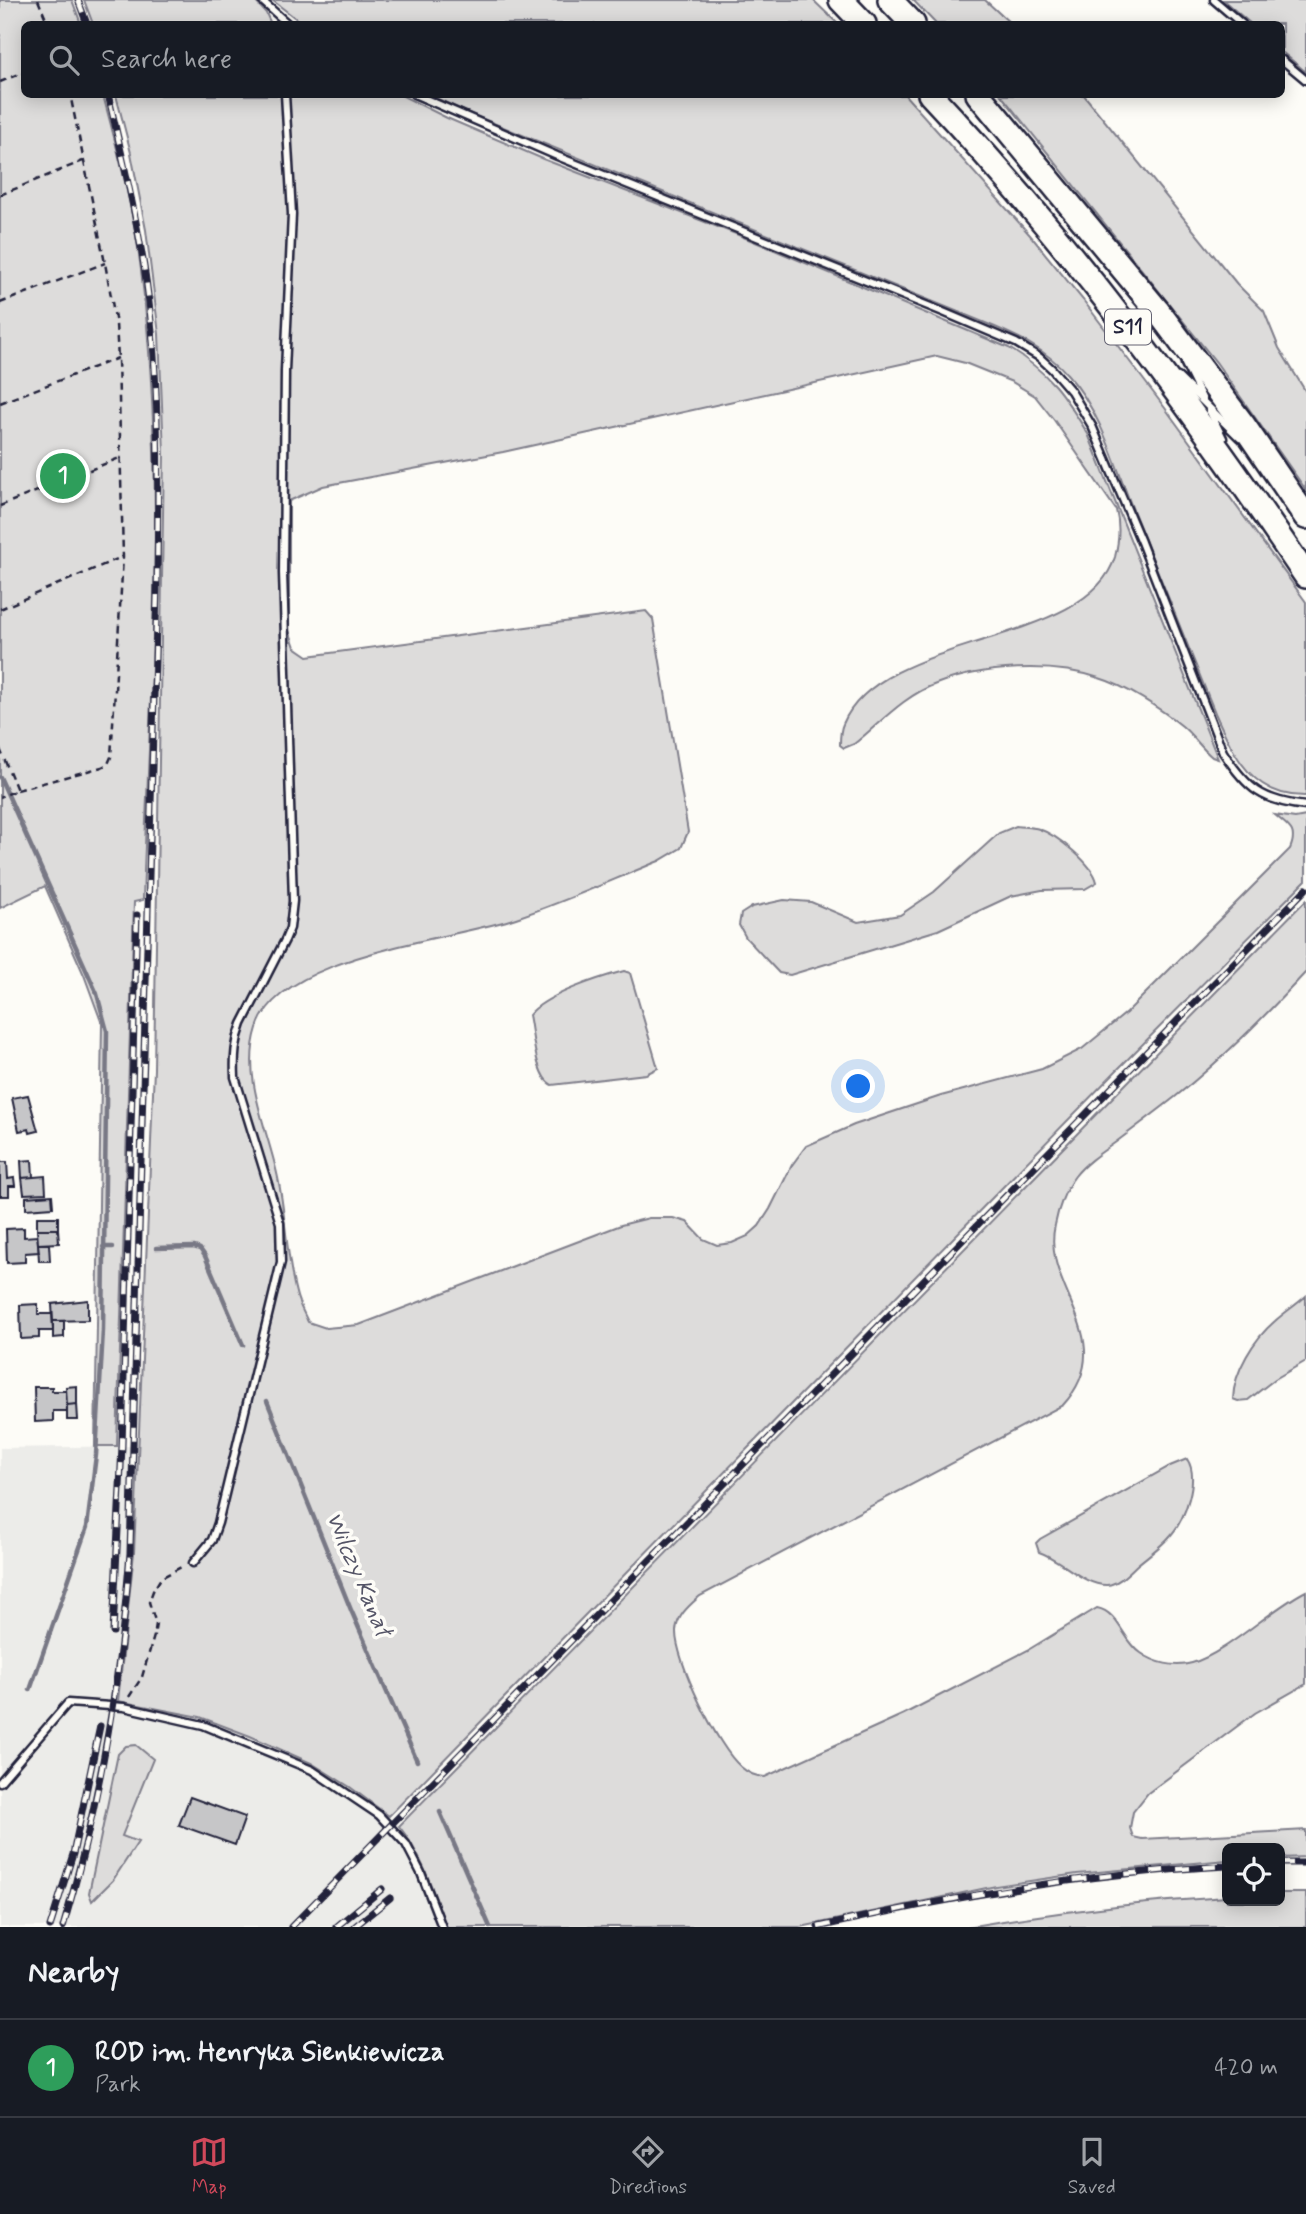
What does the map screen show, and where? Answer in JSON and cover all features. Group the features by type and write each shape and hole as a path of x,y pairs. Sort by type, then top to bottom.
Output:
{"highway":[{"path":"890,0 910,21"},
{"path":"842,2 861,21"},
{"name":"S11","path":"934,98 1131,330 1252,496 1306,576"},
{"name":"S11","path":"981,98 1157,310 1306,517"}],"lane":[{"path":"261,0 285,21"},
{"path":"1214,0 1238,21"},
{"path":"1285,62 1306,80"},
{"path":"192,1563 212,1540 218,1522 276,1288 282,1248 280,1223 236,1077 234,1061 237,1037 242,1024 290,928 293,901 283,573 285,371 292,214 285,98"},
{"path":"423,98 569,161 943,312 1016,343 1039,357 1070,391 1092,426 1141,542 1223,752 1236,773 1265,798 1306,806"},
{"path":"1157,310 1252,496"},
{"path":"1131,330 1281,479"},
{"path":"0,1782 68,1703 124,1707 203,1725 312,1770 379,1815 406,1844 421,1873 442,1927"}],"path":[{"path":"38,0 47,21"},
{"path":"0,82 21,73"},
{"path":"1,796 102,767 108,764 111,757 123,557 116,324 71,98"},
{"path":"0,195 83,161"},
{"path":"0,303 105,263"},
{"path":"0,403 118,358"},
{"path":"0,506 122,457"},
{"path":"0,609 123,557"},
{"path":"0,749 15,790"},
{"path":"124,1707 142,1677 154,1636 156,1624 149,1602 153,1591 161,1578 192,1563"}],"shaded area":[{"path":"0,0 72,0 80,21 21,21 21,98 104,98 125,182 141,270 153,427 155,506 152,664 143,900 134,902 117,1446 95,1446 102,1024 45,886 0,908"},
{"path":"84,0 254,0 270,21 92,21"},
{"path":"272,0 813,0 835,21 299,21"},
{"path":"913,0 985,0 1008,21 933,21"},
{"path":"1223,0 1306,0 1306,72 1285,54 1285,21 1248,21"},
{"path":"117,98 407,98 543,159 736,234 1009,348 1046,376 1088,434 1218,759 1212,757 1174,719 1120,686 1080,673 1039,668 974,673 936,684 903,703 854,744 844,748 840,745 843,724 865,694 898,672 1067,609 1097,587 1115,557 1118,533 1116,510 1054,420 1035,396 1012,382 965,363 937,356 503,452 323,486 289,501 289,630 295,647 308,656 646,611 653,619 688,832 681,848 659,861 588,891 516,918 332,966 298,983 272,1003 257,1028 252,1066 254,1085 278,1178 293,1279 298,1300 308,1322 326,1328 359,1325 621,1225 649,1218 673,1218 687,1222 703,1239 717,1245 732,1243 748,1236 759,1226 770,1209 792,1165 806,1146 854,1125 941,1096 1042,1069 1082,1049 1126,1013 1290,849 1292,833 1275,815 1295,818 1306,816 1306,880 389,1816 311,1763 250,1736 200,1717 118,1701 134,1553 154,1069 164,453 159,334 146,230"},
{"path":"436,98 908,98 1030,235 1083,300 1306,602 1306,796 1272,789 1247,771 1238,758 1215,713 1098,422 1080,390 1050,357 1018,337 995,327"},
{"path":"1003,98 1086,98 1237,284 1264,311 1279,348 1306,392 1306,490 1216,362"},
{"path":"1016,826 1039,829 1055,837 1082,859 1097,882 1085,889 1042,890 1011,896 938,930 790,975 779,973 746,938 739,925 741,914 752,907 784,900 811,902 858,922 900,915 934,892 999,833"},
{"path":"1306,900 1306,972 1210,1067 1168,1103 1084,1166 1065,1193 1055,1225 1053,1248 1058,1270 1083,1336 1085,1358 1079,1381 1063,1405 700,1596 681,1615 676,1631 682,1662 690,1682 721,1742 744,1769 765,1777 904,1714 1028,1650 1097,1608 1111,1615 1141,1653 1165,1664 1179,1665 1192,1663 1220,1650 1306,1591 1306,1684 1255,1713 1148,1793 1133,1812 1130,1828 1133,1837 1142,1839 1306,1830 1306,1857 1285,1858 1285,1843 1222,1843 1222,1860 1077,1874 996,1886 801,1927 446,1927 421,1862 399,1826"},
{"path":"624,971 630,973 658,1068 646,1074 552,1085 546,1080 538,1064 529,1015 559,994"},
{"path":"1306,1296 1306,1361 1275,1379 1248,1400 1233,1399 1241,1367 1253,1346 1275,1321"},
{"path":"138,1446 134,1553 118,1701 200,1717 311,1763 350,1787 399,1826 413,1844 446,1927 0,1927 0,1448"},
{"path":"1187,1459 1191,1467 1191,1487 1181,1519 1164,1543 1120,1580 1107,1585 1098,1584 1039,1552 1036,1543 1040,1539"},
{"path":"136,1745 153,1759 122,1836 138,1842 113,1880 92,1901 89,1893 118,1754 126,1746"},
{"path":"1285,1893 1306,1893 1306,1927 967,1927 1064,1912 1222,1897 1222,1906 1285,1906"}],"building":[{"path":"28,1095 38,1131 30,1133 29,1129 19,1131 12,1098"},
{"path":"32,1160 33,1177 22,1178 21,1161"},
{"path":"0,1162 7,1162 8,1179 14,1178 15,1186 9,1186 9,1196 0,1196"},
{"path":"45,1176 46,1193 24,1194 22,1178"},
{"path":"52,1195 53,1207 26,1209 26,1197"},
{"path":"37,1217 58,1217 58,1229 37,1229"},
{"path":"24,1228 24,1237 37,1236 39,1252 25,1253 25,1262 7,1263 6,1229"},
{"path":"37,1229 58,1229 59,1243 38,1244"},
{"path":"38,1244 49,1244 50,1261 39,1261"},
{"path":"88,1300 88,1320 53,1321 52,1304"},
{"path":"38,1304 38,1314 52,1314 53,1331 39,1331 39,1338 21,1339 20,1305"},
{"path":"53,1321 64,1321 64,1337 53,1338"},
{"path":"77,1386 77,1404 67,1405 66,1387"},
{"path":"34,1387 52,1387 52,1391 66,1391 67,1411 53,1411 53,1421 35,1422"},
{"path":"77,1404 78,1420 67,1420 67,1405"},
{"path":"190,1797 245,1817 235,1845 179,1825"}],"waterway":[{"path":"0,777 97,994 107,1031 103,1330 96,1455 87,1527 30,1690"},
{"path":"103,1247 113,1247"},
{"path":"156,1248 200,1249 243,1345"},
{"name":"Wilczy Kanał","path":"267,1401 351,1610 417,1761"},
{"name":"Wilczy Kanał","path":"440,1812 490,1927"}],"railway":[{"path":"78,0 86,21"},
{"path":"63,1927 88,1835 107,1742 121,1648 130,1553 157,590 156,387 149,306 136,223 109,98"},
{"path":"291,1927 1306,889"},
{"path":"113,1632 122,1446 137,915"},
{"path":"50,1927 73,1854 100,1726"},
{"path":"1285,1863 1306,1863"},
{"path":"818,1927 1021,1887 1124,1874 1222,1866"},
{"path":"336,1927 382,1889"},
{"path":"354,1927 390,1898"}],"place":[{"name":"ROD im. Henryka Sienkiewicza","path":"63,476"}]}
